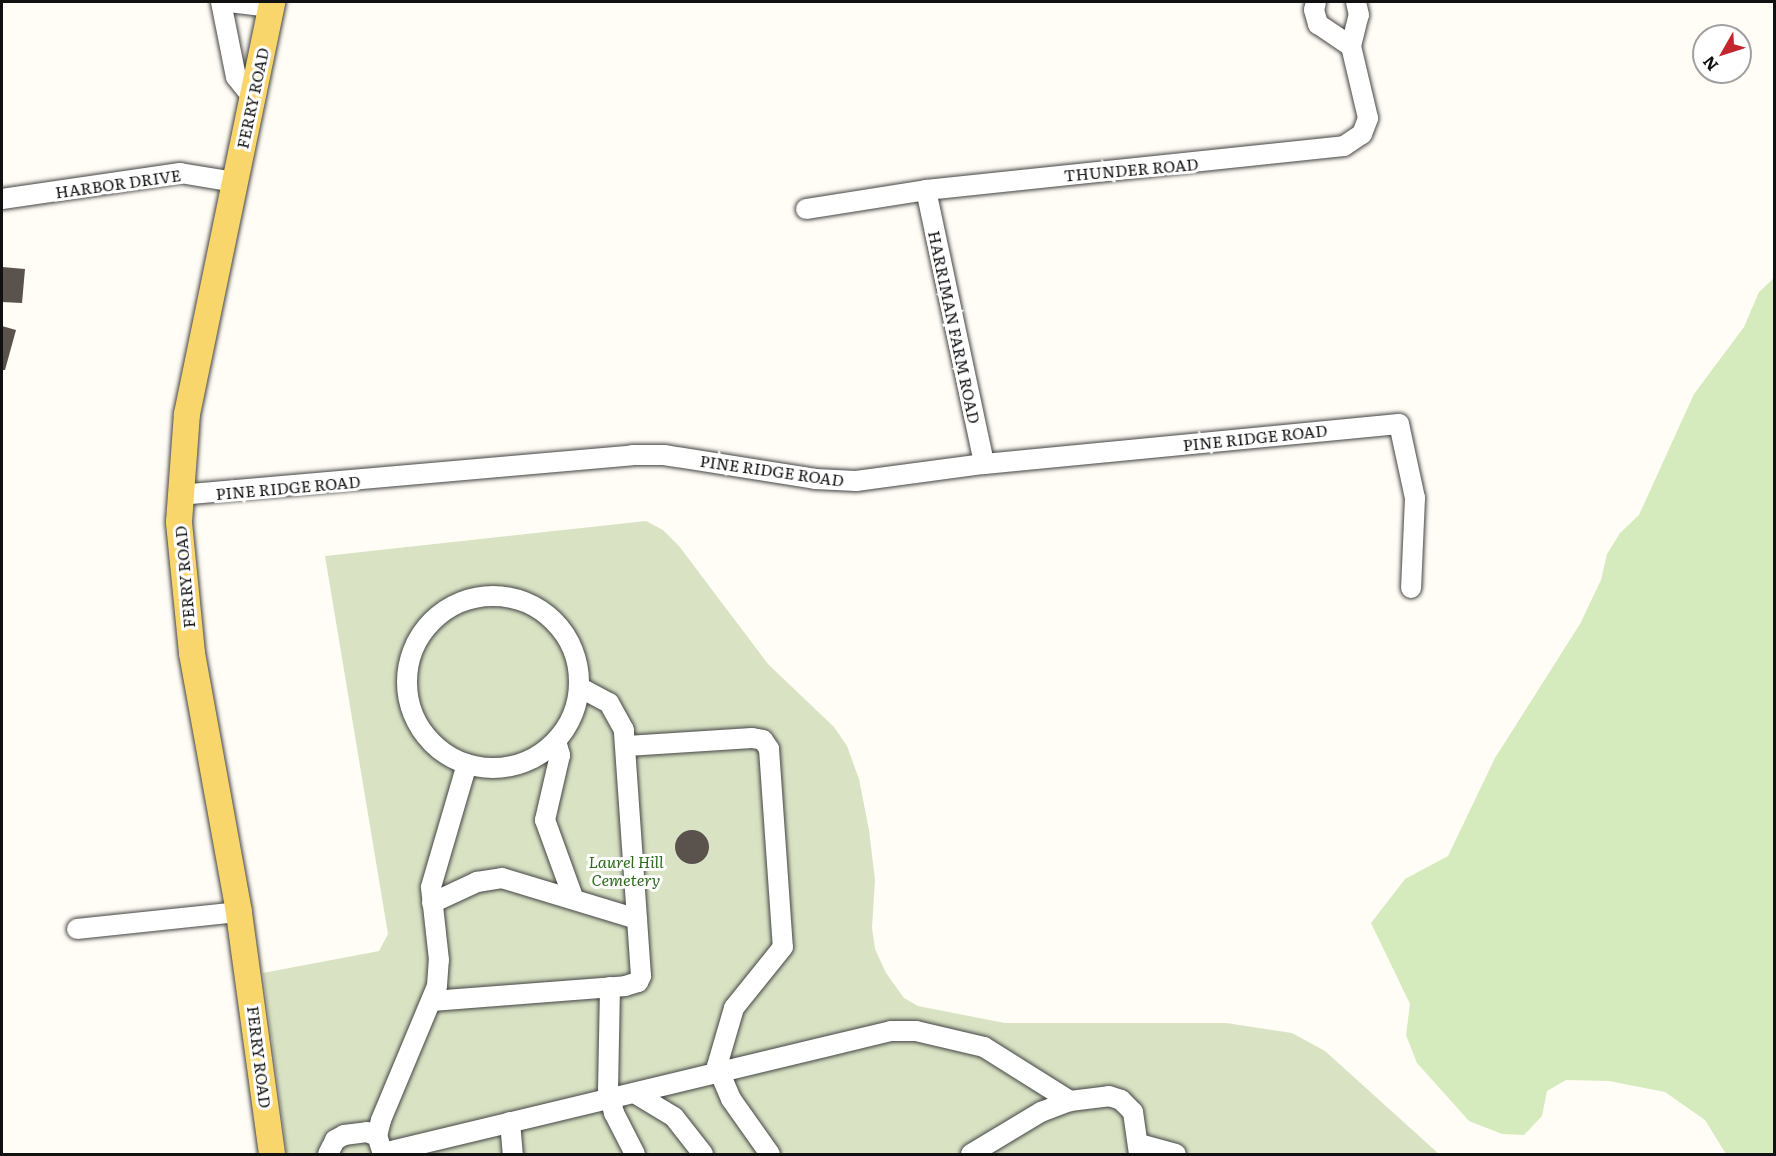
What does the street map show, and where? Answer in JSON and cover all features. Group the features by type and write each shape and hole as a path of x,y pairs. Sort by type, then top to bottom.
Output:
{"main road":[{"name":"FERRY ROAD","path":"271,4 187,414 179,495 183,578 192,654 239,912 272,1155"}],"street":[{"path":"221,2 236,77 252,97"},
{"path":"229,2 271,4"},
{"path":"1316,2 1314,10 1318,24 1351,46"},
{"name":"THUNDER ROAD","path":"806,209 927,190 1344,146 1362,134 1368,118 1351,46 1359,15 1356,2"},
{"name":"HARBOR DRIVE","path":"2,199 180,173 234,182"},
{"name":"HARRIMAN FARM ROAD","path":"927,190 984,464"},
{"name":"PINE RIDGE ROAD","path":"179,495 632,455 664,455 805,478 856,481 984,464 1399,424 1415,498 1411,588"},
{"path":"488,595 516,598 541,610 569,641 578,667 579,687 570,721 556,741 519,764 491,768 467,764 429,740 414,717 407,690 413,649 428,625 449,607 488,595"},
{"path":"432,1001 610,987 633,984 641,976 627,746 615,710 579,687"},
{"path":"627,746 752,738 763,740 769,749 783,948 734,1008 721,1043 718,1074 770,1155"},
{"path":"556,741 560,755 545,820 573,897"},
{"path":"381,1148 407,1054 432,1001 439,960 432,903 434,874 467,764"},
{"path":"432,903 492,879 525,882 637,918"},
{"path":"77,929 239,912"},
{"path":"610,987 610,1100 635,1155"},
{"path":"381,1148 610,1100 884,1032 916,1031 984,1047 1070,1101"},
{"path":"636,1094 674,1117 703,1155"},
{"path":"971,1155 1041,1112 1070,1101 1109,1096 1121,1100 1133,1112 1139,1149 1176,1155"},
{"path":"510,1122 513,1155"},
{"path":"328,1155 335,1140 344,1135 367,1132 381,1148"}],"green space":[{"path":"1774,278 1774,1154 1726,1154 1705,1120 1665,1092 1609,1081 1566,1080 1547,1091 1542,1116 1524,1135 1502,1134 1469,1121 1417,1063 1406,1035 1410,1004 1371,923 1405,879 1448,856 1495,758 1580,624 1601,580 1607,554 1620,533 1639,515 1694,394 1744,327 1759,292"},
{"name":"Laurel Hill Cemetery","path":"646,521 663,530 679,546 768,664 834,727 847,746 859,779 869,830 875,880 872,928 875,949 886,973 904,998 918,1006 1005,1023 1226,1023 1292,1033 1325,1051 1439,1154 287,1154 263,973 379,951 388,934 325,556"}],"building":[{"path":"2,267 25,269 22,303 2,302"},
{"path":"2,326 16,330 5,370 2,370"},
{"path":"692,830 704,835 709,847 704,859 692,864 680,859 675,847 680,835"}]}
